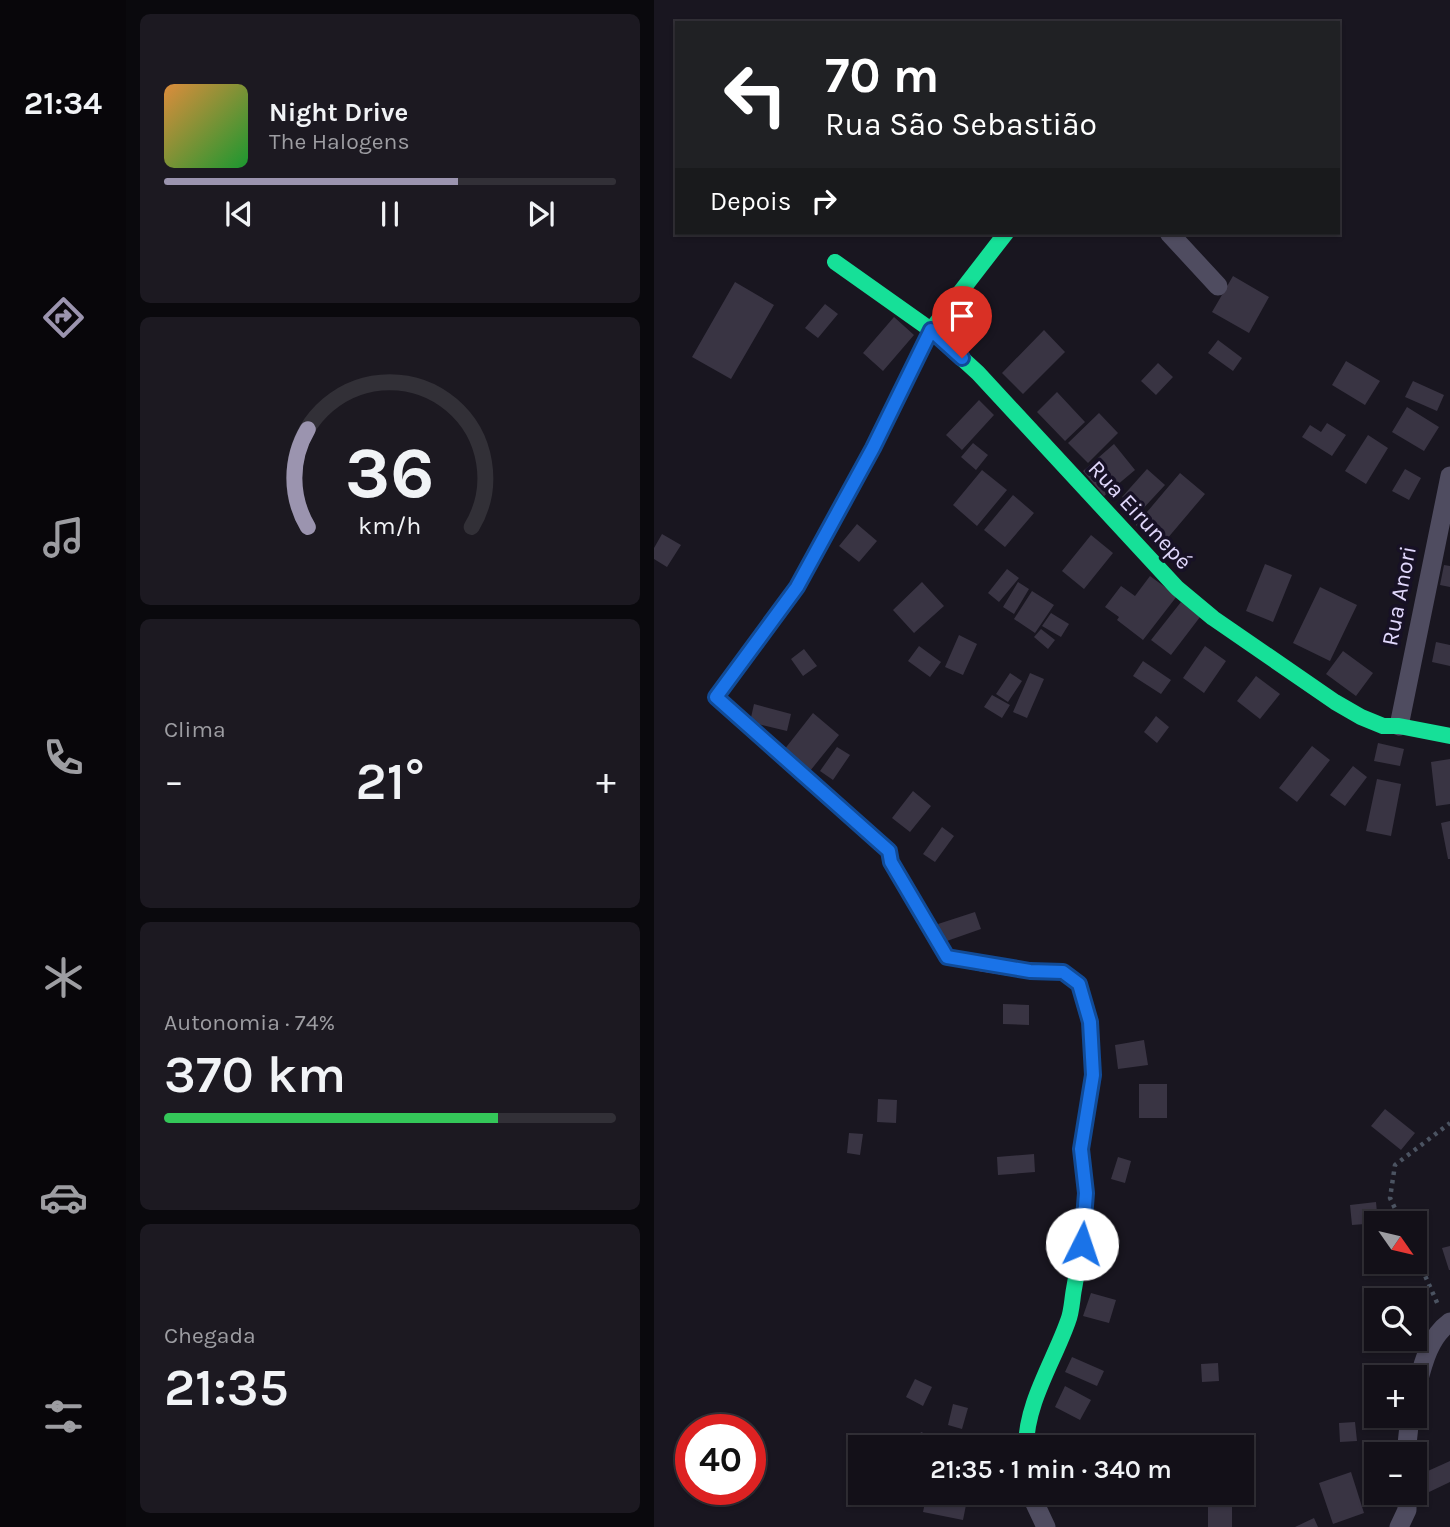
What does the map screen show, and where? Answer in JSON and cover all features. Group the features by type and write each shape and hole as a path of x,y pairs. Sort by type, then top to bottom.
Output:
{"street":[{"path":"1004,235 931,330 873,448 797,587 716,697 889,851 891,862 947,957 1030,971 1063,972 1079,984 1090,1022 1093,1075 1081,1149 1086,1193 1082,1244 1069,1319 1049,1364 1027,1435"},
{"path":"1171,235 1218,286"},
{"name":"Rua Eirunepé","path":"835,262 931,330 978,373 1177,588 1213,618 1361,717 1383,726 1399,726 1450,736"},
{"name":"Rua Anori","path":"1399,726 1450,477"},
{"path":"1423,1365 1432,1343 1448,1323"},
{"path":"1036,1505 1046,1527"},
{"path":"1399,1527 1407,1505"}],"path":[{"path":"1396,1211 1390,1198 1395,1165 1450,1123"},
{"path":"1425,1274 1448,1323"}],"building":[{"path":"1233,276 1269,297 1249,333 1212,312"},
{"path":"735,282 774,305 731,379 692,357"},
{"path":"825,304 838,314 818,338 805,328"},
{"path":"894,317 914,335 883,371 863,353"},
{"path":"1044,330 1065,352 1023,394 1002,373"},
{"path":"1218,340 1242,358 1233,371 1208,353"},
{"path":"1346,361 1380,381 1365,405 1332,385"},
{"path":"1158,363 1173,377 1156,395 1141,381"},
{"path":"1413,381 1444,395 1437,411 1405,397"},
{"path":"1057,392 1085,422 1065,441 1037,412"},
{"path":"979,400 994,415 962,450 946,435"},
{"path":"1407,407 1439,427 1424,451 1392,432"},
{"path":"1099,413 1118,433 1088,463 1068,443"},
{"path":"1327,423 1346,435 1332,456 1302,437 1310,425 1321,432"},
{"path":"1368,435 1388,448 1366,484 1345,471"},
{"path":"973,443 988,455 976,470 961,457"},
{"path":"1114,444 1135,470 1104,496 1083,471"},
{"path":"1147,469 1165,485 1139,513 1122,497"},
{"path":"1405,469 1421,478 1409,500 1392,491"},
{"path":"982,470 1007,490 977,526 953,505"},
{"path":"1180,473 1205,494 1161,546 1136,525"},
{"path":"1013,495 1034,513 1005,547 984,530"},
{"path":"857,524 877,541 859,562 839,546"},
{"path":"662,534 681,545 667,567 654,559 654,548"},
{"path":"1091,535 1113,553 1084,589 1062,571"},
{"path":"1265,564 1292,575 1273,622 1246,611"},
{"path":"1444,565 1450,566 1450,587 1440,585"},
{"path":"1007,569 1019,578 999,602 988,593"},
{"path":"1150,576 1177,596 1143,640 1105,607 1121,586 1135,596"},
{"path":"922,582 944,606 914,633 893,610"},
{"path":"1018,582 1029,589 1014,614 1003,607"},
{"path":"1320,587 1357,605 1330,661 1293,643"},
{"path":"1032,591 1054,605 1035,633 1014,619"},
{"path":"1181,602 1200,617 1171,655 1151,640"},
{"path":"1051,613 1069,624 1061,637 1042,626"},
{"path":"1041,629 1055,640 1048,649 1034,637"},
{"path":"959,635 977,644 963,675 945,667"},
{"path":"1436,642 1450,645 1450,666 1432,662"},
{"path":"919,646 941,662 930,677 908,661"},
{"path":"1205,646 1226,661 1204,693 1183,678"},
{"path":"804,649 817,666 803,676 791,659"},
{"path":"1343,651 1373,673 1356,696 1326,674"},
{"path":"1143,661 1171,680 1161,694 1133,676"},
{"path":"1010,673 1022,681 1008,702 996,694"},
{"path":"1030,673 1044,679 1027,718 1013,712"},
{"path":"1256,676 1280,694 1260,719 1237,701"},
{"path":"992,695 1010,705 1002,718 984,707"},
{"path":"754,704 791,714 787,731 750,722"},
{"path":"813,713 839,735 810,771 784,750"},
{"path":"1156,716 1169,727 1157,743 1144,732"},
{"path":"1378,743 1404,749 1400,766 1374,761"},
{"path":"1312,746 1330,760 1297,802 1279,788"},
{"path":"837,747 850,755 833,780 820,771"},
{"path":"1450,759 1450,804 1436,806 1431,762"},
{"path":"1353,766 1367,777 1345,806 1330,795"},
{"path":"1377,779 1401,784 1391,836 1366,831"},
{"path":"913,791 931,806 910,832 892,818"},
{"path":"1450,821 1450,859 1448,859 1441,823"},
{"path":"942,827 954,836 935,862 923,854"},
{"path":"975,912 981,929 944,942 938,924"},
{"path":"1003,1004 1029,1005 1029,1025 1003,1024"},
{"path":"1144,1040 1148,1065 1118,1069 1115,1045"},
{"path":"1139,1084 1167,1084 1167,1118 1139,1118"},
{"path":"878,1099 897,1100 896,1123 877,1122"},
{"path":"1385,1109 1415,1133 1401,1150 1371,1126"},
{"path":"849,1133 863,1134 860,1155 847,1153"},
{"path":"1034,1154 1035,1172 998,1175 997,1157"},
{"path":"1118,1157 1131,1161 1125,1183 1111,1179"},
{"path":"1376,1202 1377,1211 1364,1211 1364,1224 1352,1225 1350,1205"},
{"path":"1450,1246 1450,1270 1449,1270 1442,1248"},
{"path":"1091,1293 1116,1300 1109,1323 1083,1316"},
{"path":"1072,1357 1104,1371 1097,1386 1065,1372"},
{"path":"1218,1363 1219,1381 1202,1382 1201,1364"},
{"path":"915,1379 932,1387 923,1406 906,1397"},
{"path":"1065,1386 1091,1400 1080,1420 1055,1407"},
{"path":"953,1404 968,1408 962,1429 948,1425"},
{"path":"1355,1422 1357,1441 1340,1442 1339,1423"},
{"path":"1450,1461 1450,1482 1427,1493 1427,1471"},
{"path":"1351,1472 1364,1513 1333,1524 1319,1483"},
{"path":"924,1505 966,1505 963,1520 923,1512"},
{"path":"1208,1505 1232,1505 1232,1527 1208,1527"},
{"path":"1314,1518 1318,1527 1295,1527"}],"traffic: fast":[{"path":"980,963 947,957 891,862 889,851 716,697 797,587 873,448 931,330 1004,235"},
{"path":"835,262 931,330 978,373 1177,588 1213,618 1361,717 1383,726 1399,726 1450,736"},
{"path":"1027,1435 1036,1398 1070,1313 1086,1193"}],"traffic: jam":[{"path":"980,963 1030,971 1063,972 1079,984 1090,1022 1093,1075 1081,1149 1086,1193"}],"route":[{"path":"962,358 931,330 873,448 797,587 716,697 889,851 891,862 947,957 1030,971 1063,972 1079,984 1090,1022 1093,1075 1081,1149 1086,1193 1082,1244"}]}
